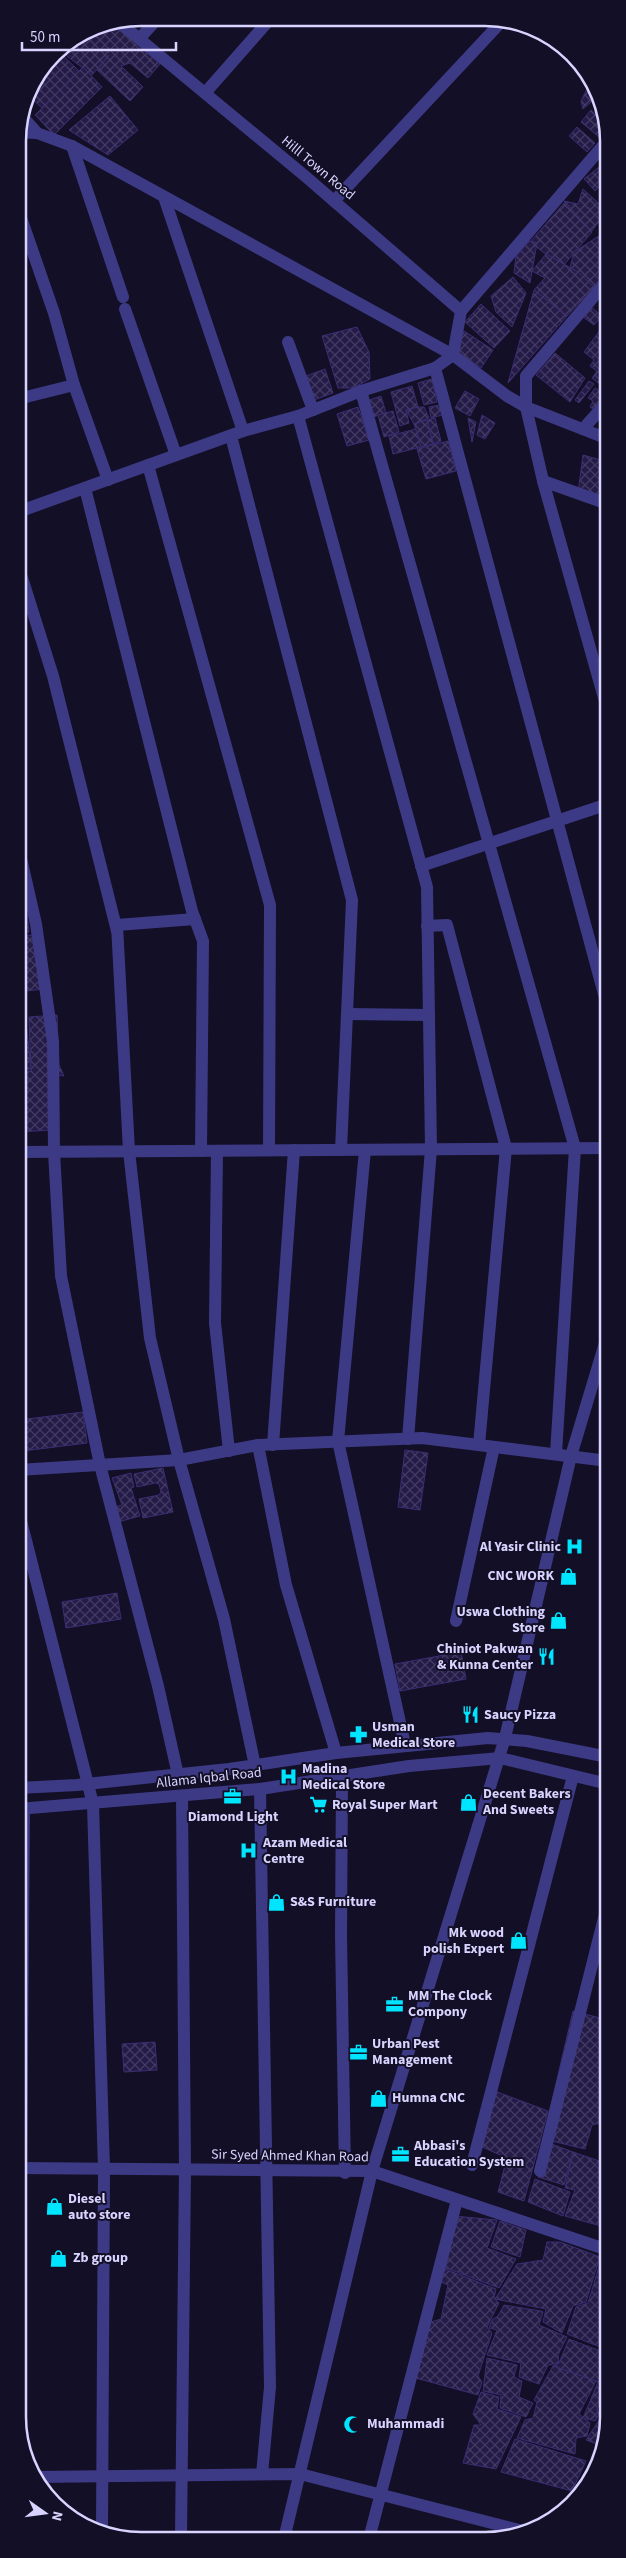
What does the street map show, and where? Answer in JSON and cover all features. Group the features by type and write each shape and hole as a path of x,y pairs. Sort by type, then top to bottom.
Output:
{"street":[{"path":"140,38 151,26"},
{"path":"205,93 264,26"},
{"name":"Hilll Town Road","path":"126,27 461,311"},
{"path":"334,202 497,27"},
{"path":"28,122 37,133"},
{"path":"26,132 37,133 72,146 453,354 507,396 526,407 600,436"},
{"path":"72,146 176,455"},
{"path":"26,509 237,433 298,416 361,391 435,368 453,354 461,311 600,150"},
{"path":"164,197 237,433 352,900 341,1150"},
{"path":"26,232 54,313 74,385 108,480"},
{"path":"600,291 526,376 526,407 543,481 600,684"},
{"path":"288,342 313,410"},
{"path":"435,368 487,567"},
{"path":"435,368 600,980"},
{"path":"26,397 74,385"},
{"path":"361,391 576,1148 556,1454"},
{"path":"583,429 600,410"},
{"path":"298,416 427,887 431,1149 408,1439"},
{"path":"148,465 270,906 269,1150"},
{"path":"543,481 600,501"},
{"path":"85,488 195,919 203,940 201,1151"},
{"path":"26,590 53,676 117,932"},
{"path":"421,866 600,807"},
{"path":"26,880 36,924 53,1042 54,1152 61,1276 100,1465 158,1686 178,1775"},
{"path":"195,919 116,925 129,1151 150,1338 179,1460 224,1619 255,1766"},
{"path":"427,926 447,925 506,1148 479,1445"},
{"path":"347,1014 429,1015"},
{"path":"26,1152 600,1148"},
{"path":"273,1444 294,1150"},
{"path":"365,1150 338,1442 405,1745"},
{"path":"217,1151 215,1323 229,1451"},
{"path":"286,2532 372,2171 500,1758 571,1456 600,1360"},
{"path":"26,1470 179,1460 258,1445 422,1438 600,1460"},
{"path":"258,1445 286,1586 336,1753"},
{"path":"456,1621 494,1447"},
{"path":"26,1540 93,1804 104,2169 102,2525"},
{"name":"Allama Iqbal Road","path":"26,1788 88,1784 178,1775 405,1745 505,1738 600,1756"},
{"name":"Allama Iqbal Road","path":"26,1809 260,1789 342,1778 409,1766 500,1758 600,1782"},
{"path":"472,2165 573,1776"},
{"path":"342,1778 341,1935 345,2173"},
{"path":"260,1789 270,2387 262,2474"},
{"path":"181,2532 185,2170 182,1796"},
{"path":"540,2171 600,1934"},
{"name":"Sir Syed Ahmed Khan Road","path":"26,2168 345,2173 372,2171 600,2247"},
{"path":"370,2532 456,2200"},
{"path":"43,2477 300,2474 513,2528"}],"building":[{"path":"119,28 160,64 148,78 130,63 121,66 143,87 130,101 97,70 109,55 92,75 65,55 90,38"},
{"path":"64,56 79,71 44,110 34,100 35,97 50,71"},
{"path":"83,67 102,87 54,135 35,115"},
{"path":"587,89 592,101 583,109 581,101"},
{"path":"110,96 138,130 108,155 69,130"},
{"path":"591,110 597,116 599,137 581,122"},
{"path":"577,127 595,143 587,152 569,136"},
{"path":"599,167 600,168 600,186 595,191 584,179"},
{"path":"583,189 600,205 600,220 591,232 564,201 578,204"},
{"path":"565,202 592,232 562,267 530,242"},
{"path":"600,235 600,279 594,287 570,268 574,252"},
{"path":"529,241 537,243 530,283 514,273 516,256"},
{"path":"546,254 578,272 594,287 567,316 534,290 545,278 532,271"},
{"path":"513,277 526,293 512,327 496,312 491,296"},
{"path":"534,290 567,316 508,383"},
{"path":"481,304 510,331 494,348 465,322"},
{"path":"591,307 600,314 600,318 594,325 583,317"},
{"path":"357,327 369,352 370,379 353,388 338,388 322,336"},
{"path":"600,330 600,384 592,378 597,371 590,366 594,360 584,352"},
{"path":"464,331 493,350 481,368 453,349"},
{"path":"555,353 585,378 570,402 536,375"},
{"path":"325,369 333,393 314,400 306,376"},
{"path":"432,379 437,402 424,405 418,383"},
{"path":"589,381 594,384 579,403 575,400"},
{"path":"412,386 418,407 406,410 409,423 400,426 391,392"},
{"path":"595,388 600,391 600,401 594,410 590,407 593,401 588,398"},
{"path":"465,391 479,399 470,416 455,408"},
{"path":"381,396 386,413 373,417 367,401"},
{"path":"440,405 442,415 431,418 429,407"},
{"path":"358,407 369,440 347,446 337,414"},
{"path":"424,407 429,418 414,424 406,410"},
{"path":"393,411 399,432 384,437 378,415"},
{"path":"482,415 495,423 485,439 477,435"},
{"path":"435,418 441,441 433,444 427,420"},
{"path":"468,418 476,422 472,442"},
{"path":"427,420 433,444 421,447 414,424"},
{"path":"416,429 421,447 393,454 389,436"},
{"path":"448,441 456,471 426,479 417,449"},
{"path":"583,455 600,460 600,498 578,493"},
{"path":"26,904 29,932 26,932"},
{"path":"35,935 43,989 26,991 26,936"},
{"path":"57,1015 59,1065 64,1076 58,1075 51,1130 26,1132 26,1071 31,1071 29,1017"},
{"path":"26,1023 31,1069 26,1069"},
{"path":"83,1412 87,1443 26,1451 26,1419"},
{"path":"405,1450 428,1453 420,1510 398,1507"},
{"path":"163,1468 173,1512 143,1518 139,1499 159,1495 161,1492 159,1484 155,1483 137,1487 134,1474"},
{"path":"131,1473 134,1487 131,1488 140,1516 118,1522 115,1507 122,1505 112,1478"},
{"path":"117,1593 121,1619 66,1628 62,1602"},
{"path":"461,1652 466,1679 400,1691 395,1664"},
{"path":"573,2011 600,2018 600,2123 592,2125 585,2149 543,2139"},
{"path":"155,2042 157,2070 124,2072 122,2044"},
{"path":"492,2090 548,2111 524,2201 498,2192 507,2158 480,2146"},
{"path":"549,2143 573,2152 564,2185 538,2177"},
{"path":"573,2152 600,2161 600,2226 565,2216 575,2190 565,2188"},
{"path":"535,2179 570,2192 563,2216 528,2202"},
{"path":"454,2216 497,2220 487,2248 516,2259 499,2288 446,2268"},
{"path":"500,2221 526,2230 520,2257 491,2247"},
{"path":"547,2242 560,2242 600,2257 586,2302 573,2306 562,2333 543,2322 546,2309 495,2299 517,2264 543,2260"},
{"path":"600,2263 600,2347 567,2334 576,2307 588,2303"},
{"path":"445,2269 496,2289 494,2298 499,2303 487,2327 492,2333 478,2376 482,2382 478,2395 412,2377 431,2322 441,2319 448,2285 439,2281"},
{"path":"504,2305 543,2312 539,2325 567,2337 558,2355 559,2363 548,2365 539,2384 519,2377 521,2363 487,2355 497,2330 489,2328 492,2320 498,2316"},
{"path":"569,2339 600,2351 600,2403 597,2409 599,2415 595,2421 583,2418 598,2382 553,2366 559,2363"},
{"path":"487,2358 517,2365 514,2377 522,2381 519,2397 533,2403 526,2417 500,2408 501,2395 483,2391"},
{"path":"553,2366 596,2381 579,2414 590,2423 587,2436 576,2438 575,2454 517,2438 525,2420 533,2418 537,2402 534,2400"},
{"path":"481,2392 499,2397 497,2409 521,2417 496,2469 463,2463 474,2425 481,2425 473,2414"},
{"path":"600,2419 597,2444 586,2440"},
{"path":"515,2439 586,2461 572,2491 501,2472"}],"place":[{"name":"Al Yasir Clinic","path":"575,1547"},
{"name":"CNC WORK","path":"568,1576"},
{"name":"Uswa Clothing Store","path":"559,1620"},
{"name":"Chiniot Pakwan & Kunna Center","path":"547,1657"},
{"name":"Saucy Pizza","path":"470,1715"},
{"name":"Usman Medical Store","path":"358,1735"},
{"name":"Madina Medical Store","path":"288,1777"},
{"name":"Diamond Light","path":"233,1797"},
{"name":"Decent Bakers And Sweets","path":"469,1802"},
{"name":"Royal Super Mart","path":"318,1805"},
{"name":"Azam Medical Centre","path":"249,1851"},
{"name":"S&S Furniture","path":"276,1902"},
{"name":"Mk wood polish Expert","path":"518,1941"},
{"name":"MM The Clock Compony","path":"394,2004"},
{"name":"Urban Pest Management","path":"358,2052"},
{"name":"Humna CNC","path":"378,2098"},
{"name":"Abbasi's Education System","path":"400,2154"},
{"name":"Diesel auto store","path":"54,2207"},
{"name":"Zb group","path":"59,2258"},
{"name":"Muhammadi","path":"353,2424"}]}
